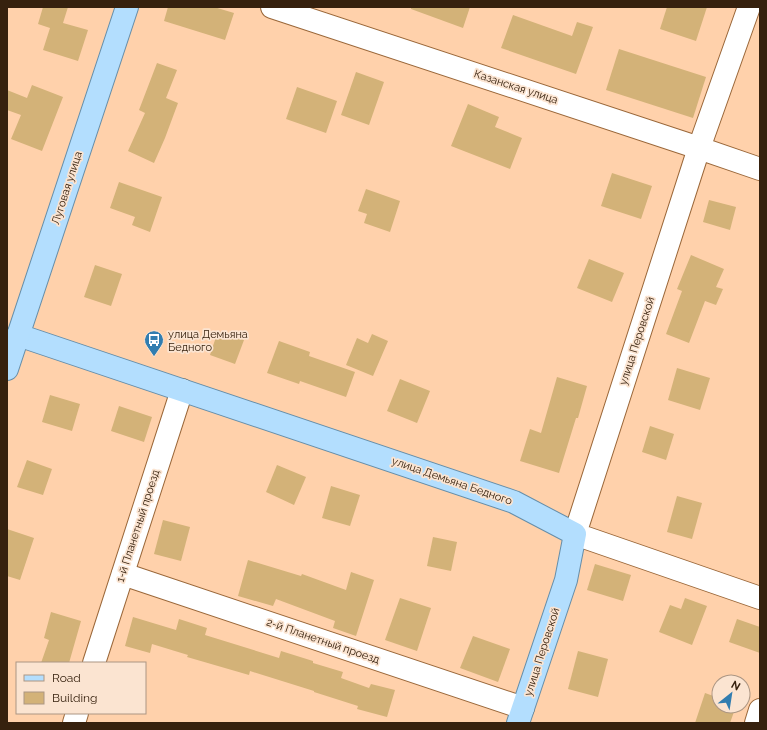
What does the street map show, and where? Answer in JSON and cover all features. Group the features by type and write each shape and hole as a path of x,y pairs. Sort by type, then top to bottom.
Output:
{"main road":[{"name":"Луговая улица","path":"7,369 13,333 127,7"},
{"name":"улица Демьяна Бедного","path":"13,333 514,502 575,534"},
{"name":"улица Перовской","path":"521,715 566,580 575,534"}],"street":[{"name":"Казанская улица","path":"272,7 760,169"},
{"name":"улица Перовской","path":"575,534 699,148 749,7"},
{"name":"1-й Планетный проезд","path":"94,662 182,390"},
{"name":"улица Демьяна Бедного","path":"575,534 760,598"},
{"name":"2-й Планетный проезд","path":"122,574 521,715"},
{"path":"756,723 760,710"}],"building":[{"path":"43,7 68,7 63,23 88,30 78,61 43,50 50,28 38,24"},
{"path":"168,7 214,7 234,13 225,40 164,21"},
{"path":"411,7 470,7 463,28 411,9"},
{"path":"667,7 707,7 696,41 660,29"},
{"path":"513,15 572,36 577,22 593,27 576,74 501,48"},
{"path":"619,49 706,77 693,118 606,90"},
{"path":"157,63 177,70 166,98 178,103 154,163 128,151 145,113 139,110"},
{"path":"356,72 384,82 369,125 341,115"},
{"path":"32,85 63,97 42,151 11,139 21,115 7,110 7,90 27,98"},
{"path":"297,87 337,101 326,133 286,119"},
{"path":"468,104 499,117 495,127 522,138 510,169 451,146"},
{"path":"612,173 652,186 641,219 601,206"},
{"path":"119,182 162,197 150,232 132,225 135,217 110,208"},
{"path":"366,189 400,201 390,232 364,223 367,214 358,211"},
{"path":"709,200 736,207 730,230 703,222"},
{"path":"691,255 724,269 716,287 723,289 716,305 705,301 689,343 666,334 682,291 677,289"},
{"path":"589,259 624,273 612,302 577,288"},
{"path":"95,265 122,274 111,306 84,297"},
{"path":"218,331 244,340 235,364 210,355"},
{"path":"372,334 388,341 373,376 346,365 357,338 368,343"},
{"path":"279,341 310,352 309,356 355,372 346,397 300,381 299,384 267,373"},
{"path":"677,368 710,378 700,410 668,400"},
{"path":"557,377 587,386 578,418 576,418 559,473 520,461 530,429 541,433"},
{"path":"400,379 430,391 417,423 387,411"},
{"path":"50,395 80,404 72,431 42,422"},
{"path":"119,406 152,417 144,442 111,431"},
{"path":"650,426 674,434 666,460 642,452"},
{"path":"27,460 52,469 43,495 17,487"},
{"path":"277,465 306,477 294,505 266,492"},
{"path":"331,486 360,495 350,526 322,518"},
{"path":"677,496 702,503 692,539 667,532"},
{"path":"163,520 190,527 181,561 154,554"},
{"path":"7,529 34,538 20,580 7,576"},
{"path":"433,537 457,542 451,571 427,566"},
{"path":"248,560 301,576 302,574 346,590 351,572 374,580 356,636 333,628 335,621 276,599 273,606 238,596"},
{"path":"595,564 631,575 623,601 587,590"},
{"path":"400,598 431,608 417,651 385,640"},
{"path":"685,598 707,606 692,645 659,632 670,605 681,609"},
{"path":"51,612 81,621 69,662 41,662 49,640 44,638"},
{"path":"133,617 176,630 179,619 207,628 205,635 279,658 281,651 343,672 341,678 369,688 371,684 395,690 387,717 357,709 358,706 250,671 249,675 187,657 188,655 152,644 150,653 125,646"},
{"path":"737,619 760,627 760,653 729,642"},
{"path":"473,636 510,649 498,682 460,668"},
{"path":"578,651 608,659 598,697 568,689"},
{"path":"705,693 711,695 711,714 733,714 730,723 695,723"}],"place":[{"name":"улица Демьяна Бедного","path":"154,357"}]}
